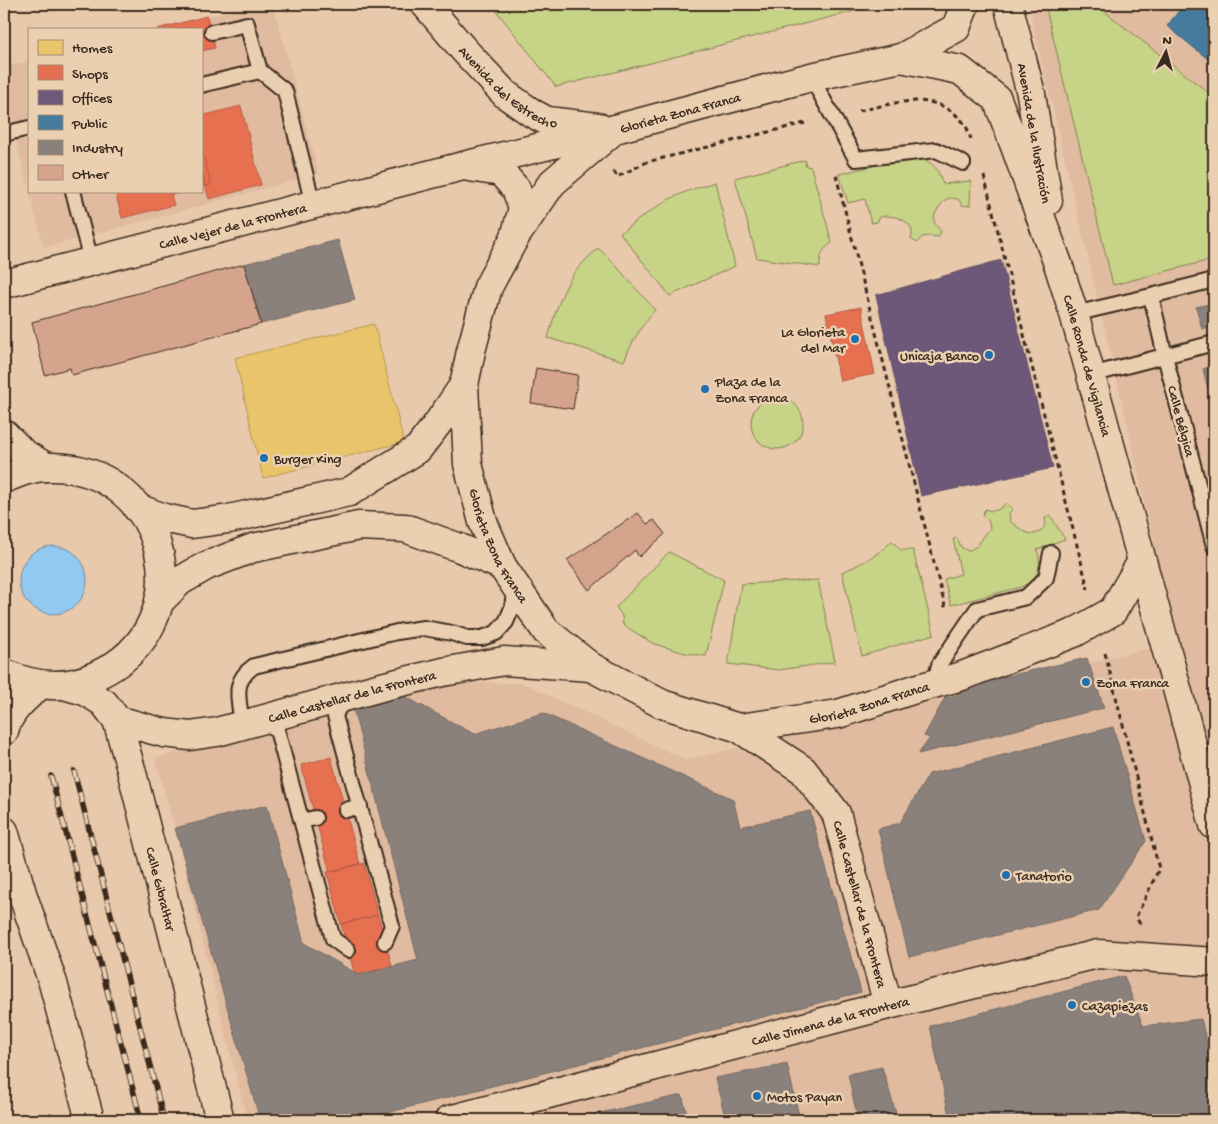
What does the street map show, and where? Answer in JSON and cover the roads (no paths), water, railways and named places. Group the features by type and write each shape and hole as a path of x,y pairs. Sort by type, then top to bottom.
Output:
{"street":[{"name":"Avenida del Estrecho","path":"425,4 505,94 547,121 608,135"},
{"path":"901,58 956,28 965,4"},
{"name":"Avenida de la Ilustración","path":"1008,4 1030,94 1058,264"},
{"name":"Glorieta Zona Franca","path":"901,58 811,77 608,135 552,183 515,237 488,287 464,385 468,464 483,522 506,573 546,631 591,667 662,704 739,728 838,714 962,676 1074,633 1113,611 1142,561"},
{"name":"Calle Ronda de Vigilancia","path":"901,58 960,70 997,99 1058,264 1074,314 1214,825"},
{"name":"Calle Vejer de la Frontera","path":"4,284 463,166 608,135"},
{"name":"Calle Vejer de la Frontera","path":"463,166 501,172 516,189 523,208 515,237"},
{"path":"137,508 164,518 192,524 229,519 349,492 418,449 464,385"},
{"path":"4,434 23,454 46,467"},
{"path":"4,479 22,472 46,467 71,468 94,475 115,486 133,502 148,522 158,544 162,568 162,591 155,615 144,637 129,655 110,670 88,680 52,685 21,702 6,723 4,731"},
{"path":"159,602 186,577 206,566 253,548 359,526 405,528 460,548 506,573"},
{"name":"Calle Castellar de la Frontera","path":"118,720 164,733 190,736 217,732 443,672 504,660 591,667"},
{"name":"Calle Gibraltar","path":"4,673 16,679 85,691 104,703 118,720 220,1120"},
{"name":"Calle Castellar de la Frontera","path":"739,728 803,770 836,813 888,1005"},
{"path":"4,831 22,893 53,982 90,1120"},
{"name":"Calle Jimena de la Frontera","path":"449,1120 888,1005 1098,954 1214,962"}],"lane":[{"path":"212,32 248,24 260,71 285,91 313,205"},
{"path":"202,85 260,71"},
{"path":"811,77 856,159 936,150 963,163"},
{"path":"4,134 28,128"},
{"path":"73,192 91,261"},
{"path":"1074,314 1214,280"},
{"name":"Calle Bélgica","path":"1151,296 1214,546"},
{"path":"1091,376 1214,343"},
{"path":"934,684 939,665 977,609 1026,597 1046,578 1051,553"},
{"path":"348,950 333,939 308,819 277,730 241,717 239,683 247,671 254,666 397,632 424,628 467,638 482,638 496,633 506,622 512,608 514,594 506,573"},
{"path":"351,695 339,707 335,716 392,926 385,942"},
{"path":"346,810 360,806"}],"water":[{"path":"53,546 66,549 77,556 84,567 87,580 84,593 77,604 66,611 53,614 40,611 29,604 22,593 19,580 22,567 29,556 40,549"}],"railway":[{"path":"74,771 164,1120"},
{"path":"51,776 141,1120"}],"place":[{"name":"La Glorieta del Mar","path":"855,339"},
{"name":"Unicaja Banco","path":"989,355"},
{"name":"Plaza de la Zona Franca","path":"705,389"},
{"name":"Burger King","path":"264,458"},
{"name":"Zona Franca","path":"1086,682"},
{"name":"Tanatorio","path":"1006,875"},
{"name":"Cazapiezas","path":"1072,1005"},
{"name":"Motos Payan","path":"757,1096"}]}
